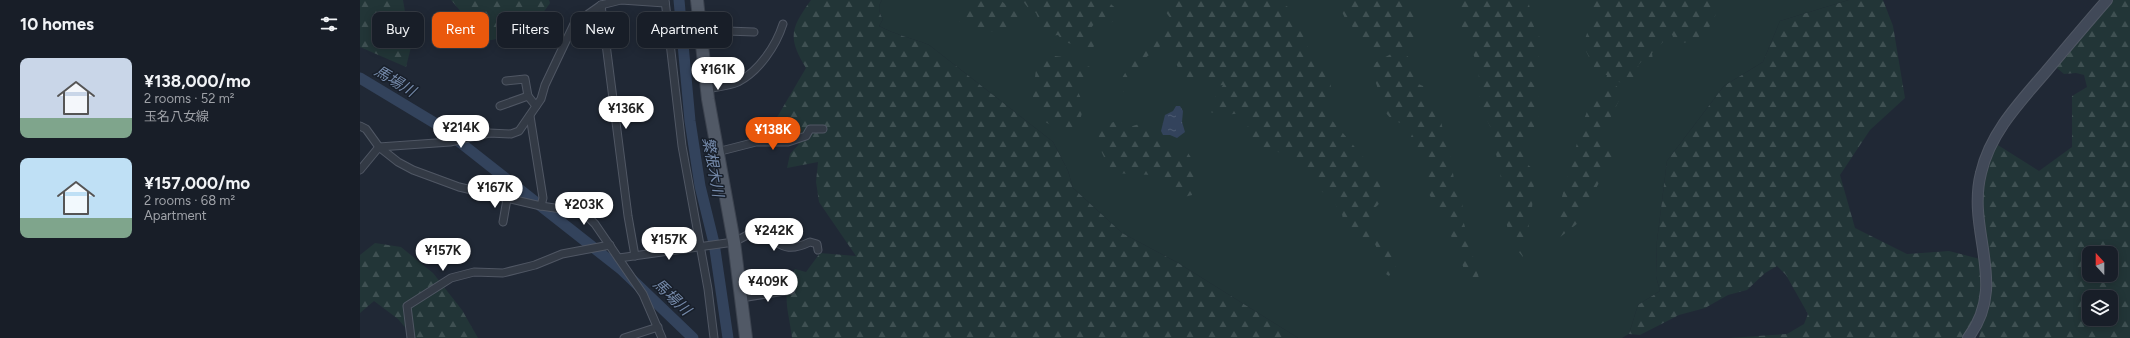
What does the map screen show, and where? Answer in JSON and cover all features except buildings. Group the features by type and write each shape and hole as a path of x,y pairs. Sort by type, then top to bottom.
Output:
{"main road":[{"path":"697,0 698,12"},
{"path":"703,48 729,242 741,298 746,338"}],"street":[{"path":"360,170 379,147 450,142 489,133 511,134 519,131 536,106 574,24 601,5 621,0 665,2 682,146 714,338"},
{"path":"1968,338 1984,312 1987,293 1977,198 1981,172 1987,155 2005,121 2107,0"},
{"path":"601,5 628,216 635,256"},
{"path":"707,86 736,83 747,76 774,44 783,24"},
{"path":"732,31 754,32"},
{"path":"506,81 525,79 528,96 536,106"},
{"path":"707,86 725,79"},
{"path":"500,106 528,96"},
{"path":"530,116 543,198 541,206"},
{"path":"360,126 366,128 379,147 398,162 413,170 458,188 541,206 575,211 587,216 595,224 643,294 662,338"},
{"path":"717,152 756,142 788,142 806,136 810,129 822,129"},
{"path":"502,222 507,198"},
{"path":"619,258 729,242 753,232 772,239 787,249 797,248 810,242 817,244 818,250"},
{"path":"411,338 407,306 451,278 474,272 503,273 535,265 562,254 610,245"},
{"path":"741,298 791,290"},
{"path":"624,338 658,327"}],"green space":[{"path":"360,0 403,0 405,12 372,12 372,48 411,48 406,67 360,47"},
{"path":"451,0 549,0 550,3 544,12 497,12 497,39 489,40 489,12 461,12"},
{"path":"811,0 882,0 879,5 879,10 883,19 879,26 891,32 929,45 1053,142 1068,171 1073,188 1122,233 1178,263 1298,338 792,338 787,295 790,278 795,269 806,272 820,253 856,256 819,202 816,182 818,162 787,168 790,154 799,144 792,136 782,132 776,119 806,68 796,48 794,33 799,18"},
{"path":"882,0 1849,0 1780,21 1763,62 1724,86 1667,161 1657,241 1656,276 1660,291 1638,305 1629,334 1622,338 1298,338 1178,263 1122,233 1073,188 1068,171 1053,142 929,45 891,32 879,26 883,19 879,10 879,5"},
{"path":"966,0 1000,0 1021,16 1018,26 984,32 968,28 961,24 957,17 964,8"},
{"path":"1022,0 1106,0 1119,11 1111,23 1104,26 1101,23 1094,24 1091,28 1095,41 1092,49 1064,42 1058,35 1050,36 1041,25 1036,13 1029,9"},
{"path":"1172,0 1274,0 1288,7 1298,22 1316,67 1326,72 1331,85 1325,112 1378,175 1381,189 1381,199 1377,206 1369,211 1373,229 1387,242 1396,266 1389,276 1386,274 1385,267 1375,244 1367,245 1349,231 1344,223 1342,211 1337,208 1332,194 1326,195 1318,188 1318,178 1277,151 1268,154 1261,153 1250,138 1246,137 1243,131 1251,125 1248,116 1244,114 1220,115 1209,112 1213,100 1223,85 1208,86 1205,77 1191,78 1185,76 1178,67 1176,61 1173,36 1139,63 1146,68 1121,94 1117,86 1137,54 1174,23 1165,11"},
{"path":"1336,0 1417,0 1416,40 1409,46 1403,46 1404,54 1417,66 1420,72 1414,82 1423,86 1426,96 1438,111 1451,159 1454,180 1463,193 1462,216 1483,293 1464,269 1444,218 1427,191 1428,172 1410,139 1415,128 1392,120 1386,113 1371,68 1376,62 1391,54 1391,49 1385,45 1373,51 1345,18"},
{"path":"1463,0 1528,0 1534,27 1540,38 1538,50 1540,66 1528,79 1537,86 1539,111 1536,123 1528,132 1526,163 1535,171 1532,208 1523,257 1513,245 1507,226 1502,182 1492,130 1487,120 1487,112 1483,107 1479,95 1479,76 1477,64 1462,28 1458,13 1458,5"},
{"path":"1590,0 1716,0 1717,8 1708,29 1696,39 1682,43 1673,37 1671,32 1662,35 1663,42 1652,53 1653,61 1648,62 1644,59 1638,65 1639,74 1634,81 1626,86 1616,80 1615,85 1623,92 1599,142 1614,154 1578,223 1559,238 1556,218 1583,122 1590,104 1604,89 1607,75 1598,75 1586,51 1585,39 1591,22"},
{"path":"1849,0 1883,0 1893,26 1905,98 1870,130 1840,175 1855,228 1907,254 1949,251 1984,260 1977,209 1993,142 2039,171 2072,147 2072,96 2087,87 2084,75 2076,73 2064,74 2052,64 2107,0 2130,0 2130,338 1979,338 1987,295 1967,338 1728,338 1787,334 1804,324 1808,314 1786,275 1777,266 1765,273 1747,290 1728,295 1705,308 1679,315 1640,335 1629,334 1638,305 1660,291 1656,276 1657,241 1667,161 1724,86 1763,62 1780,21"},
{"path":"1068,54 1071,61 1090,67 1090,72 1079,83 1077,91 1082,102 1082,114 1071,136 1064,135 1057,128 1043,121 1032,103 1036,69 1042,65 1047,55 1063,57"},
{"path":"1115,121 1131,127 1139,124 1149,126 1160,133 1161,141 1168,143 1173,150 1188,153 1192,159 1189,169 1198,176 1198,184 1193,190 1192,195 1184,197 1166,178 1162,179 1152,175 1114,173 1102,153 1099,142 1099,130"},
{"path":"375,243 401,247 433,273 462,310 478,338 414,338 398,319 374,301 360,313 360,255"}],"water":[{"path":"1176,106 1180,106 1183,111 1182,122 1185,132 1177,138 1170,135 1163,135 1161,131 1165,115 1173,111"}],"waterway":[{"name":"繁根木川","path":"679,0 690,121 700,186 714,243 728,338"},
{"name":"馬場川","path":"360,78 438,125 622,270 693,338"}]}
